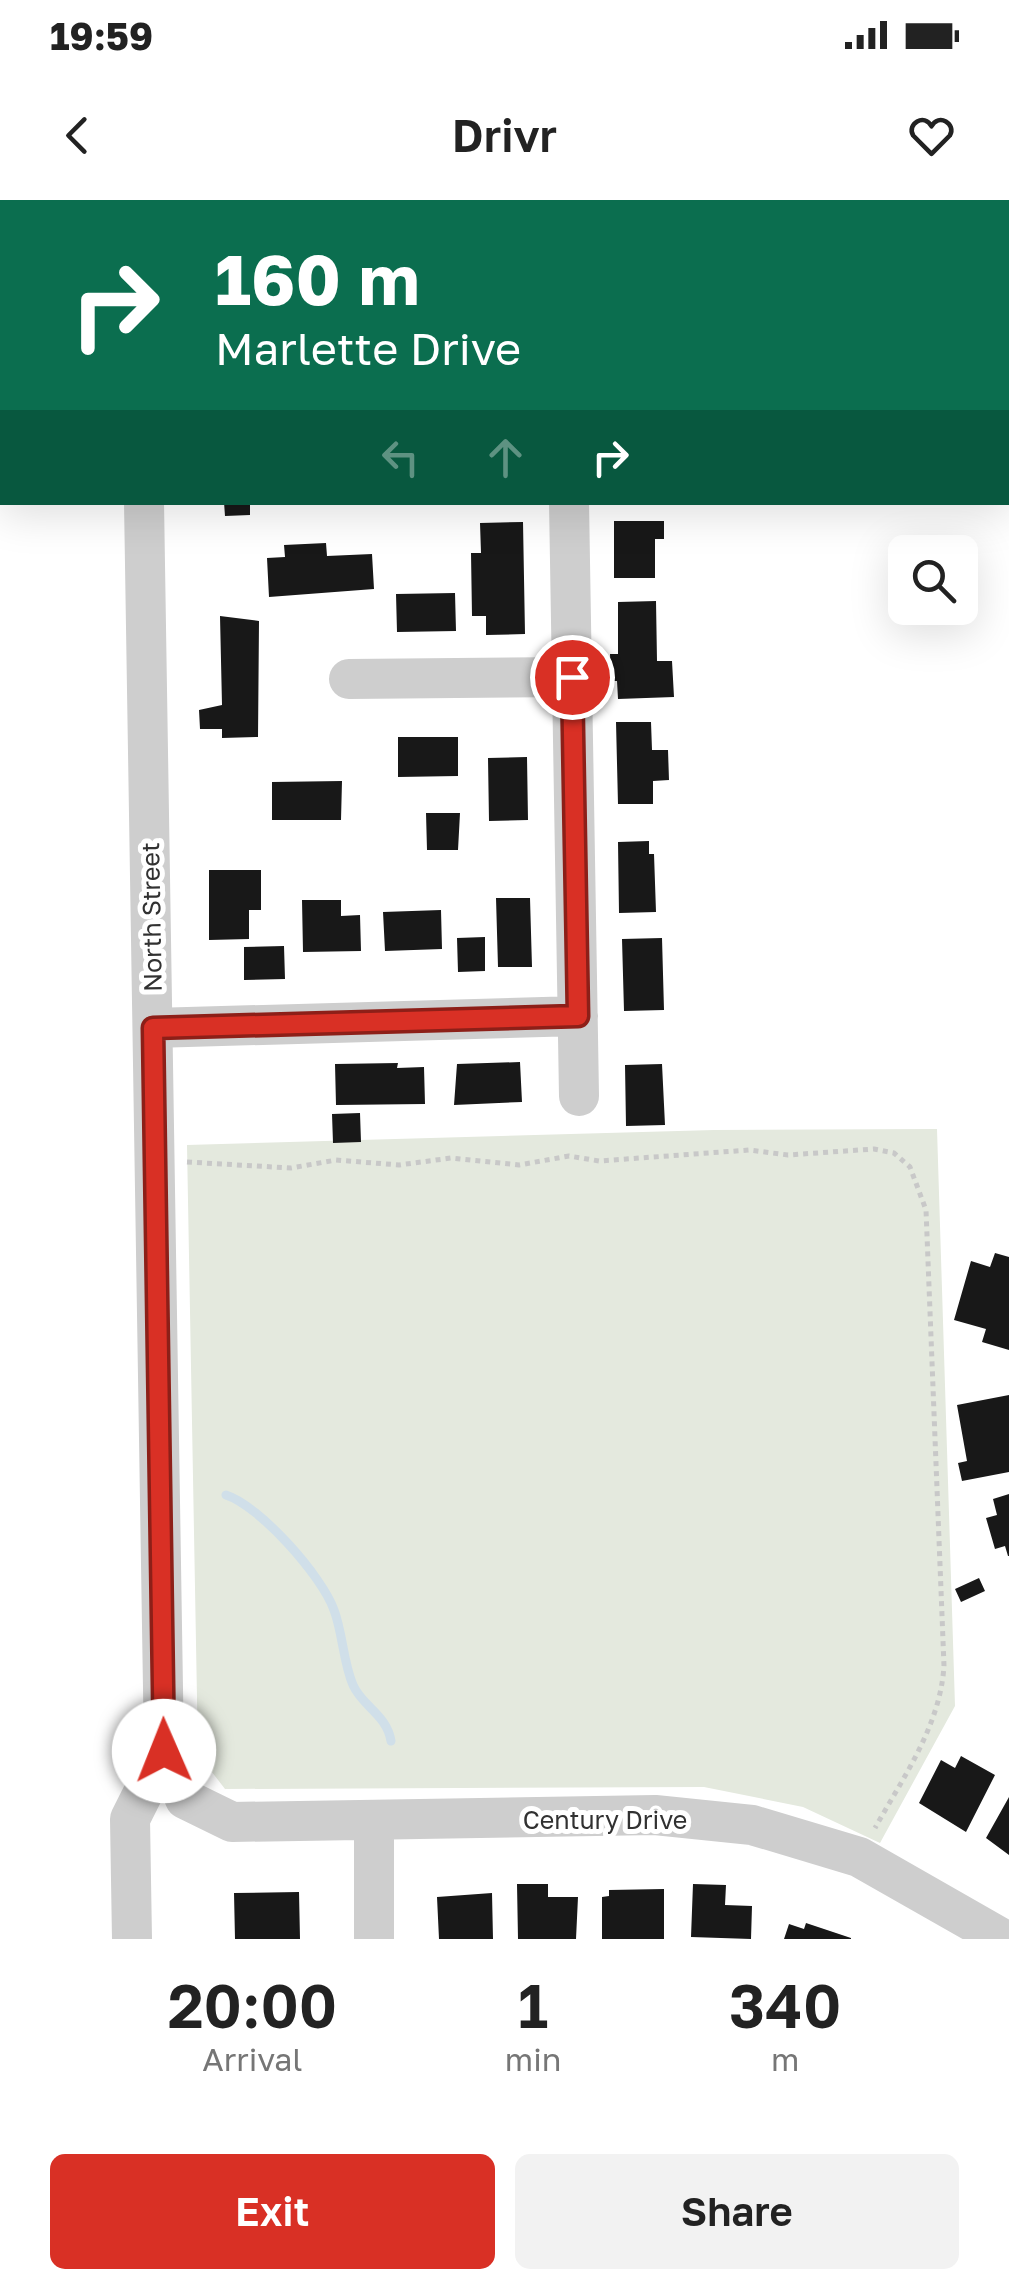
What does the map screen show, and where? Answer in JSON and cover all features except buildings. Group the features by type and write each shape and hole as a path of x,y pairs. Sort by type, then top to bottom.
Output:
{"street":[{"name":"North Street","path":"144,505 164,1751 185,1799"},
{"path":"569,505 579,1096"},
{"path":"349,679 572,677"},
{"path":"153,1028 578,1016"},
{"name":"North Street","path":"132,1939 130,1818 164,1751"},
{"name":"Century Drive","path":"185,1799 232,1822 655,1815 752,1825 859,1857 1003,1939"},
{"path":"374,1821 374,1939"}],"path":[{"path":"155,1162 291,1168 336,1160 399,1165 451,1158 519,1165 569,1156 599,1161 749,1150 788,1155 846,1148 894,1154 910,1166 926,1210 940,1488 942,1698 859,1857"}],"shaded area":[{"path":"937,1129 955,1706 880,1843 803,1807 704,1787 225,1789 198,1754 187,1145 714,1130"}],"waterway":[{"path":"226,1495 272,1527 317,1579 334,1610 353,1685 385,1724 391,1741"}],"route":[{"path":"164,1751 153,1028 578,1016 572,677"}]}
